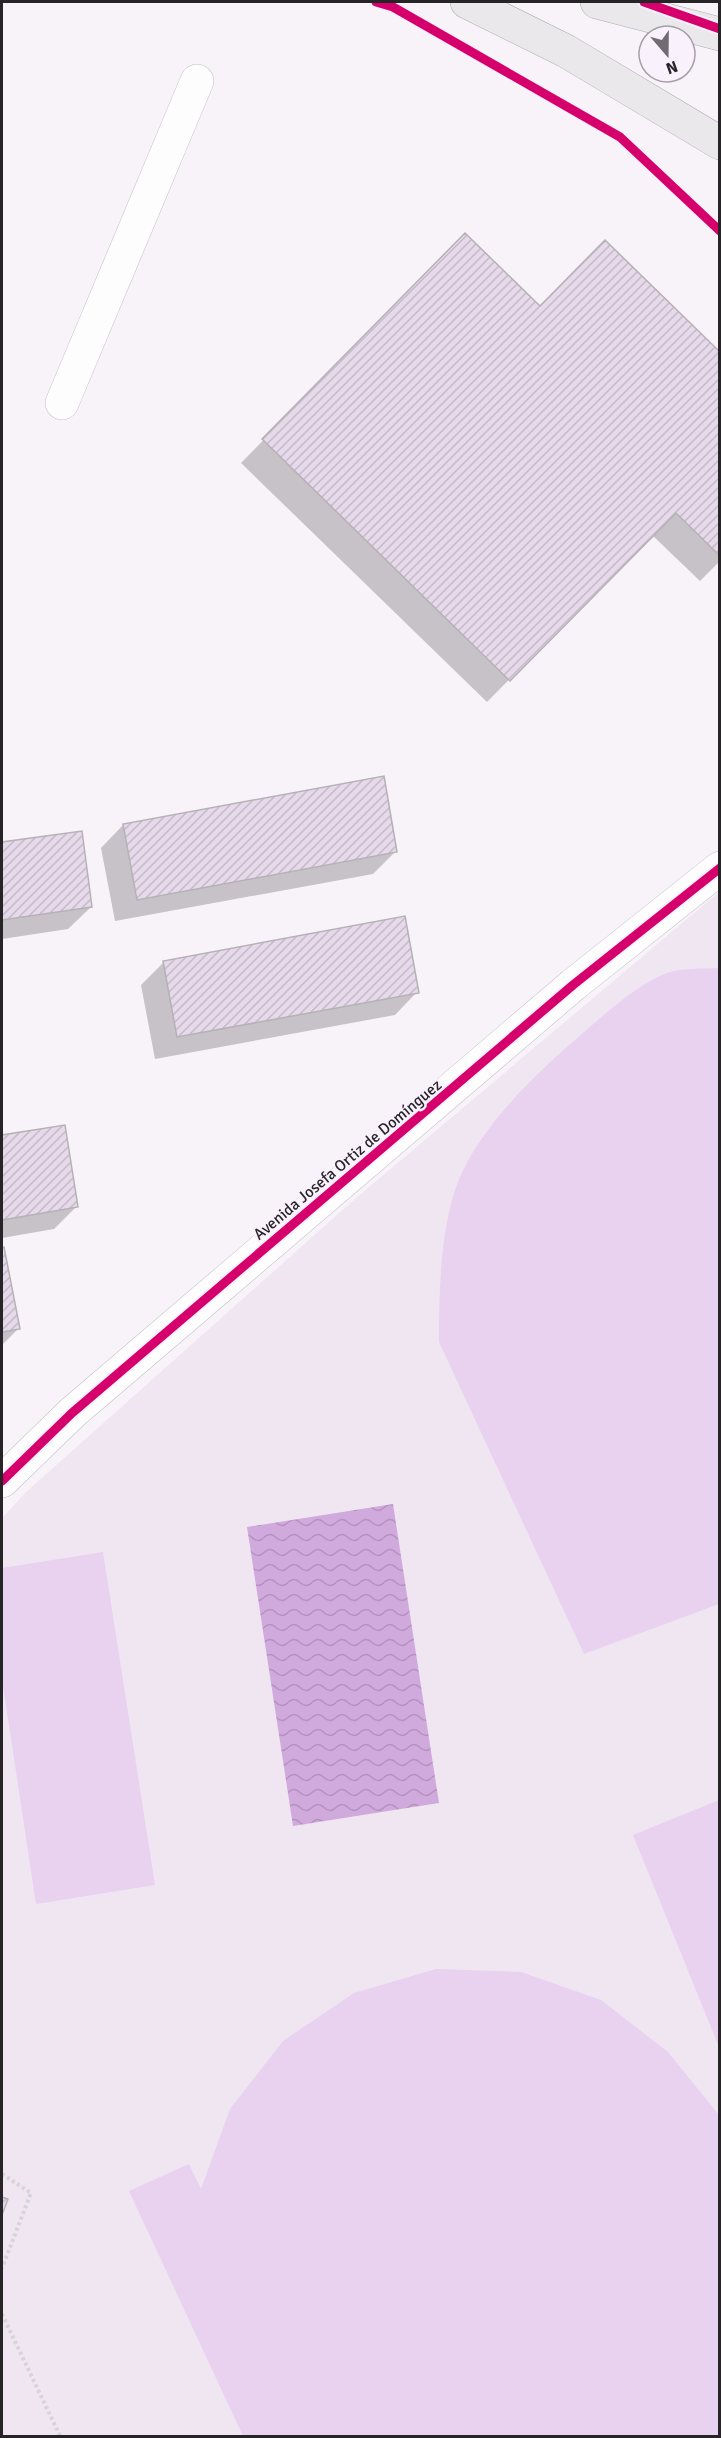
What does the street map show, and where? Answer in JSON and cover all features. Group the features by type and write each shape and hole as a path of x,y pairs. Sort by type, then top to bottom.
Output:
{"main road":[{"path":"466,2 566,51 720,143"},
{"path":"597,2 720,34"}],"street":[{"path":"62,403 197,81"},
{"name":"Avenida Josefa Ortiz de Domínguez","path":"2,1481 72,1413 573,985 720,868"}],"path":[{"path":"2,2174 31,2193 2,2268"},
{"path":"2,2314 60,2436"}],"shaded area":[{"path":"719,892 719,2436 2,2436 2,1518 26,1492 356,1198"},
{"path":"719,968 719,1604 584,1654 439,1342 441,1269 445,1232 453,1197 462,1172 475,1148 510,1103 530,1082 591,1026 641,986 674,971"},
{"path":"103,1552 155,1885 36,1904 2,1679 2,1568"},
{"path":"719,1800 719,2047 633,1835"},
{"path":"436,1969 521,1972 601,2000 668,2052 719,2115 719,2436 243,2436 129,2191 189,2164 201,2189 230,2109 283,2041 354,1993"}],"water":[{"path":"393,1504 439,1803 293,1826 247,1527"}],"building":[{"path":"465,233 540,306 605,240 720,352 720,556 676,513 510,681 262,439"},
{"path":"384,776 397,852 137,900 123,824"},
{"path":"82,831 92,907 2,920 2,842"},
{"path":"405,916 419,993 177,1037 163,961"},
{"path":"65,1125 78,1207 2,1220 2,1135"},
{"path":"2,1247 4,1247 20,1329 2,1332"},
{"path":"2,2197 8,2199 2,2215"}],"cycle path":[{"path":"376,2 393,7 620,137 720,231"},
{"path":"644,2 720,29"},
{"path":"2,1481 72,1413 573,985 720,868"}]}
